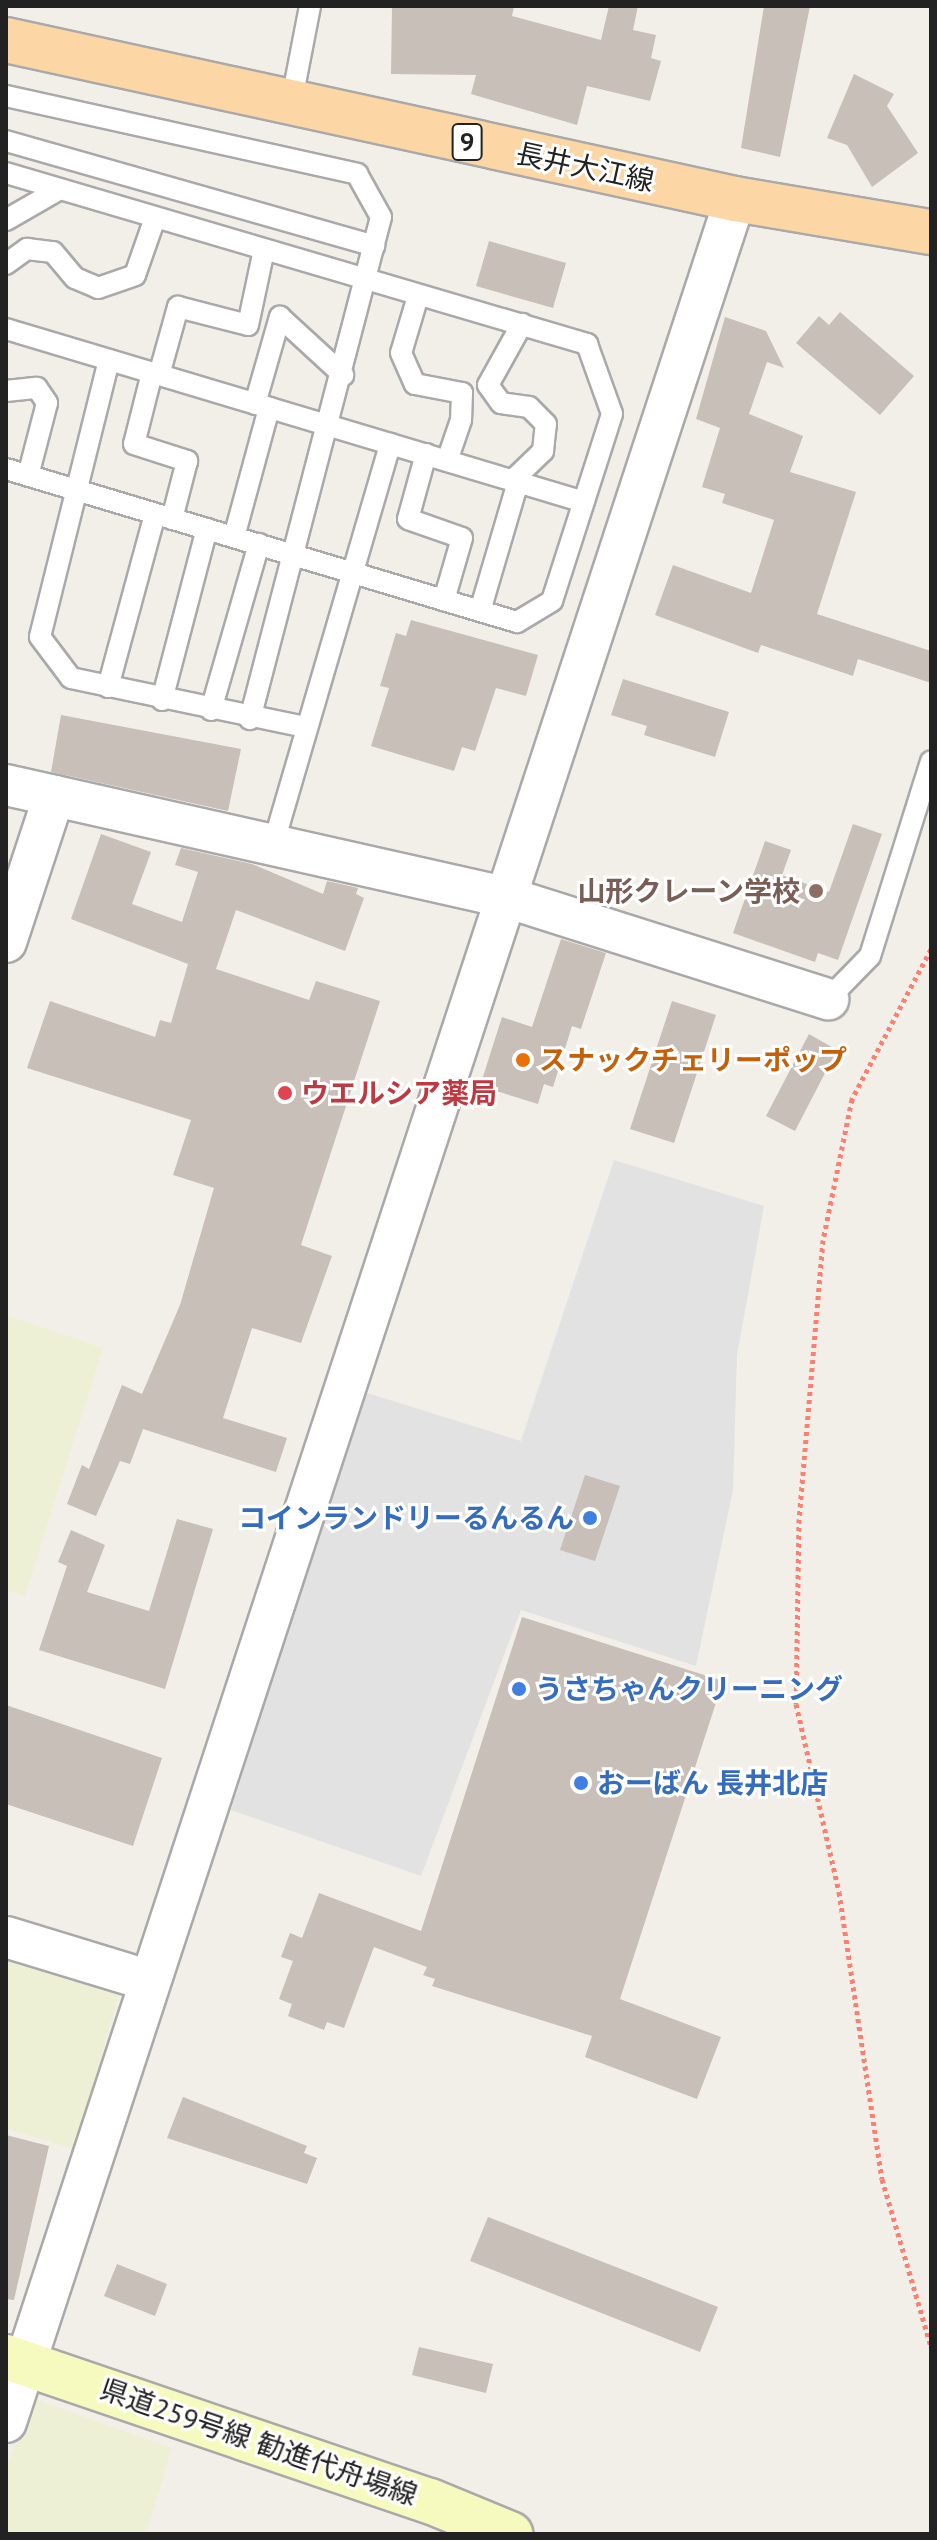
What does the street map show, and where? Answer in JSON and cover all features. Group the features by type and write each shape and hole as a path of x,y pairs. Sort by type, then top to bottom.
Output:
{"main road":[{"name":"長井大江線","path":"6,40 291,105 735,199 931,232"},
{"name":"県道259号線 勧進代舟場線","path":"16,2359 510,2534"}],"street":[{"path":"6,2422 16,2359 147,1980 509,898 735,199"},
{"path":"6,785 509,898 828,999"},
{"path":"6,942 54,796"},
{"path":"6,1937 147,1980"}],"lane":[{"path":"291,105 310,6"},
{"path":"6,96 357,174 381,217 343,375 250,719"},
{"path":"6,141 374,246"},
{"path":"6,173 587,344 612,414 552,601 517,622 6,469"},
{"path":"6,220 60,189"},
{"path":"6,264 27,249 53,252 75,278 98,288 135,275 155,218"},
{"path":"108,687 164,517 187,461 134,444 178,307 248,325 264,250"},
{"path":"418,296 401,353 415,384 462,393 461,420 447,461"},
{"path":"234,537 280,317 343,375"},
{"path":"480,611 516,481 543,451 546,424 529,407 501,403 488,385 522,324"},
{"path":"6,329 584,502"},
{"path":"109,360 40,637 71,678 250,719 305,727"},
{"path":"6,391 37,388 47,403 28,476"},
{"path":"273,845 390,444"},
{"path":"426,454 408,519 462,538 444,600"},
{"path":"162,700 207,529"},
{"path":"211,710 259,544"},
{"path":"828,999 870,956 931,761"}],"path":[{"path":"931,949 852,1099 823,1240 799,1519 796,1704 839,1892 882,2179 931,2347"}],"green space":[{"path":"6,1315 103,1348 25,1596 6,1590"},
{"path":"6,1958 120,1990 75,2149 6,2129"},
{"path":"29,2397 172,2448 146,2534 6,2534 6,2469"}],"shaded area":[{"path":"614,1160 764,1206 737,1355 733,1490 696,1666 521,1610 421,1876 231,1810 364,1392 521,1441"}],"building":[{"path":"392,6 514,6 512,16 601,40 609,6 638,6 633,30 656,35 651,58 661,61 650,101 587,86 577,125 471,94 476,75 391,74"},
{"path":"764,6 810,6 780,157 741,148"},
{"path":"854,74 894,94 887,106 918,153 872,187 847,145 827,138"},
{"path":"489,241 566,263 553,308 476,286"},
{"path":"840,312 914,376 880,415 796,343 819,316 829,325"},
{"path":"725,317 766,331 784,368 767,362 749,414 803,436 790,472 856,492 817,614 931,651 931,683 858,659 853,676 761,645 758,653 655,615 673,565 751,593 774,520 722,503 725,494 702,487 720,428 696,419"},
{"path":"411,620 538,655 526,696 496,688 475,751 462,747 454,771 371,746 389,688 380,686 396,633 406,636"},
{"path":"623,679 729,712 715,757 644,735 647,726 611,715"},
{"path":"61,715 241,749 228,811 51,772"},
{"path":"853,824 882,834 838,960 818,953 815,962 733,933 765,841 791,850 782,875 829,892"},
{"path":"101,834 151,852 132,904 182,922 198,872 175,865 181,848 252,864 323,894 327,881 358,888 356,894 364,898 345,951 236,910 216,969 309,1000 316,981 380,1001 301,1245 332,1256 301,1343 252,1328 223,1418 287,1438 276,1472 143,1429 130,1464 120,1461 96,1516 67,1504 82,1465 89,1469 122,1385 142,1394 180,1305 214,1188 173,1175 191,1120 27,1068 50,1001 155,1037 160,1020 171,1023 188,964 71,919"},
{"path":"561,939 606,953 581,1029 572,1026 553,1087 544,1084 538,1104 480,1086 502,1017 532,1027"},
{"path":"672,1001 716,1015 674,1143 630,1129"},
{"path":"809,1034 837,1050 795,1131 766,1116"},
{"name":"コインランドリーるんるん","path":"585,1475 620,1486 595,1561 560,1550"},
{"path":"177,1519 213,1529 165,1689 39,1650 67,1566 58,1562 71,1530 105,1545 87,1592 149,1611"},
{"path":"522,1617 723,1681 620,1999 721,2037 697,2099 585,2057 592,2036 432,1986 435,1979 423,1975 427,1967 374,1947 344,2028 327,2022 324,2030 288,2016 292,2004 279,1999 293,1961 281,1957 290,1933 302,1938 319,1893 421,1931"},
{"path":"6,1705 162,1758 133,1846 6,1804"},
{"path":"183,2097 307,2146 304,2153 317,2158 307,2184 167,2138"},
{"path":"6,2135 49,2146 14,2300 6,2299"},
{"path":"488,2217 718,2307 700,2352 470,2261"},
{"path":"117,2264 167,2284 155,2316 104,2296"},
{"path":"419,2347 493,2364 486,2393 412,2375"}],"place":[{"name":"山形クレーン学校","path":"816,891"},
{"name":"スナックチェリーポップ","path":"523,1060"},
{"name":"ウエルシア薬局","path":"285,1093"},
{"name":"コインランドリーるんるん","path":"590,1518"},
{"name":"うさちゃんクリーニング","path":"519,1689"},
{"name":"おーばん 長井北店","path":"581,1783"}]}
